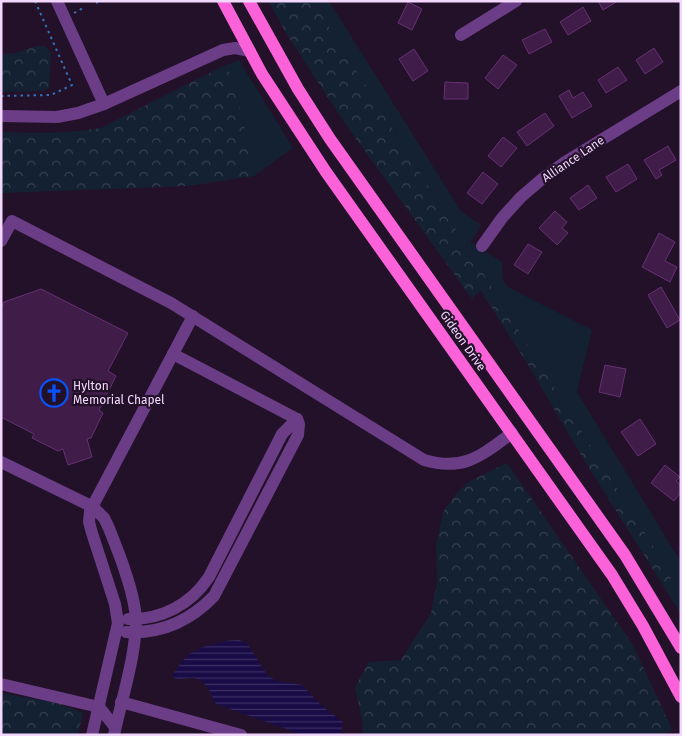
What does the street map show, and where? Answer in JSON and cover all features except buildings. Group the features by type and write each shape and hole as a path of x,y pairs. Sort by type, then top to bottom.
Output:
{"main road":[{"name":"Gideon Drive","path":"223,1 285,112 612,575 643,626 681,697"},
{"name":"Gideon Drive","path":"249,1 298,89 330,139 625,555 681,648"},
{"path":"512,433 530,420"}],"street":[{"path":"57,1 104,104"},
{"path":"461,35 516,1"},
{"path":"1,116 57,117 78,113 104,104 228,49 250,51"},
{"name":"Alliance Lane","path":"482,246 502,218 542,178 681,90"},
{"path":"1,241 12,221 162,298 424,460 447,465 460,464 482,456 512,433"},
{"path":"92,735 117,625 116,604 92,533 90,511 193,316"},
{"path":"117,625 135,632 153,631 178,623 197,612 214,596 298,435 299,424 297,419 173,354"},
{"path":"117,625 174,609 184,604 199,591 209,577 282,434 297,419"},
{"path":"1,462 93,507 104,518 112,535 133,601 135,619 135,632 114,731"},
{"path":"107,674 126,679"},
{"path":"1,684 99,707 114,731"},
{"path":"121,702 241,735"}],"path":[{"path":"1,96 51,95 72,85 35,1"},
{"path":"96,3 100,1"},
{"path":"46,26 51,23"}],"green space":[{"path":"268,1 313,1 667,568 672,582 672,589 681,601 681,614 481,291 475,295 473,300 346,125 289,38"},
{"path":"313,1 329,1 461,211 481,225 471,242 502,262 503,280 508,287 592,330 577,392 681,562 681,601 672,589 672,582 667,568"},
{"path":"37,46 45,46 51,53 49,87 43,91 1,92 1,54 15,53"},
{"path":"239,60 293,148 254,176 234,78 223,66"},
{"path":"223,66 234,77 254,176 188,186 1,193 1,132 64,132 101,128"},
{"path":"507,463 633,645 672,729 664,735 362,735 363,724 355,687 369,662 401,660 431,613 437,581 436,545 443,512 455,495 468,482"},
{"path":"1,693 58,703 83,713 78,735 1,735"}],"shaded area":[{"path":"239,640 247,643 267,675 277,681 302,685 322,706 343,722 341,735 303,735 216,704 204,683 196,678 174,678 173,675 180,664 195,651 214,644"}],"place":[{"name":"Hylton Memorial Chapel","path":"54,393"}]}
